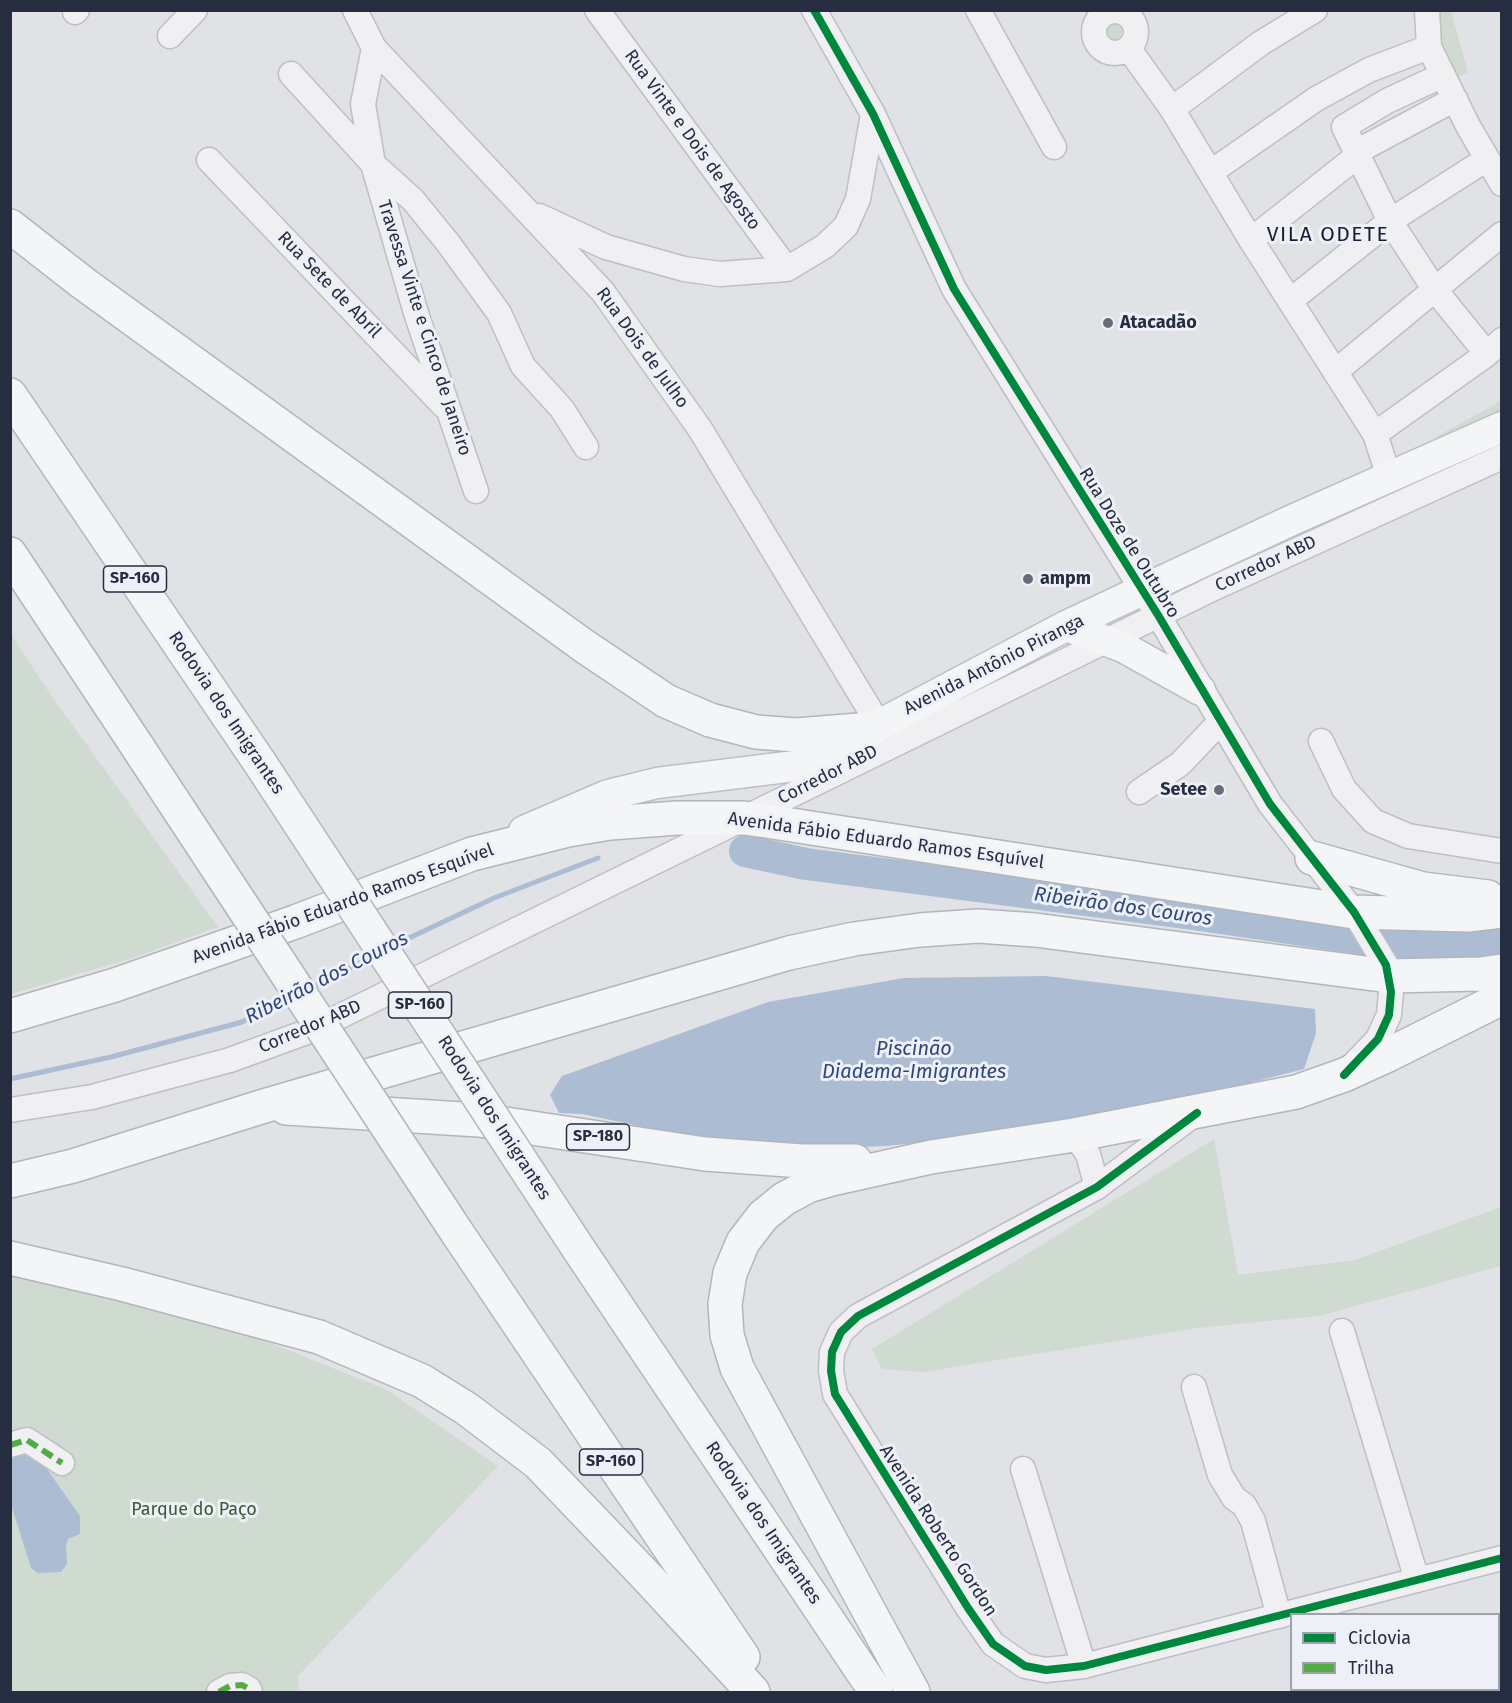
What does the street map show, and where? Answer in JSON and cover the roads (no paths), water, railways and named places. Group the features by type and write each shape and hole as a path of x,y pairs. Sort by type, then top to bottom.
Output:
{"highway":[{"path":"10,226 102,297 584,646 666,701 710,720 756,732 796,735 875,727"},
{"name":"Rodovia dos Imigrantes","path":"10,395 260,763 578,1248 876,1692"},
{"name":"SP-160","path":"10,554 456,1231 767,1692"},
{"name":"Avenida Fábio Eduardo Ramos Esquível","path":"10,1016 149,973 294,922 472,854 610,823 677,818 744,818 1357,917 1467,915 1502,911"},
{"path":"1312,858 1422,889 1502,898"},
{"path":"264,1106 789,953 854,939 920,930 978,926 1035,930 1388,970 1480,974 1502,971"},
{"path":"1344,1075 1502,998"},
{"name":"SP-180","path":"10,1181 73,1166 264,1106 479,1120 705,1154 762,1159 843,1161 932,1157 1074,1135 1296,1092 1344,1075"},
{"path":"913,1692 737,1368 727,1335 725,1304 730,1273 743,1242 763,1216 784,1198 808,1186 832,1179 932,1157"},
{"path":"10,1207 26,1193 73,1166"},
{"path":"10,1258 122,1284 319,1337 422,1381 467,1409 538,1463 753,1692"}],"main road":[{"name":"Avenida Antônio Piranga","path":"472,854 608,795 691,777 742,774 795,766 875,727 1066,626 1502,427"},
{"path":"1066,626 1106,641 1165,668 1200,690"}],"street":[{"path":"170,36 195,10"},
{"name":"Rua Dois de Julho","path":"355,10 374,48 603,292 700,429 875,727"},
{"name":"Rua Vinte e Dois de Agosto","path":"597,10 787,269"},
{"path":"978,10 1054,147"},
{"path":"1172,109 1261,43 1315,10"},
{"path":"1427,10 1429,46 1502,184"},
{"path":"1117,11 1135,14 1136,37 1129,48 1116,54 1098,45 1093,33 1091,15 1117,11"},
{"name":"Rua Doze de Outubro","path":"818,13 873,114 954,289 1140,591 1158,615 1200,690 1270,804 1357,917 1388,970 1391,992 1389,1015 1378,1039 1344,1075"},
{"path":"1211,172 1316,99 1369,70 1429,46"},
{"name":"Travessa Vinte e Cinco de Janeiro","path":"374,48 363,104 373,164 416,313 476,491"},
{"path":"1129,48 1172,109 1251,240 1375,434 1389,477"},
{"name":"Travessa Vinte e Cinco de Janeiro","path":"291,74 373,164 413,200 482,287 499,313 523,366 562,409 586,447"},
{"path":"1375,434 1494,347 1435,290 1390,221 1356,157 1344,127 1388,101 1443,75"},
{"path":"1251,240 1356,157 1358,152 1455,99"},
{"path":"529,212 606,247 684,269 720,274 787,269 825,246 846,226 858,199 873,114"},
{"path":"1290,301 1390,221 1487,159"},
{"name":"Rua Sete de Abril","path":"209,160 448,411"},
{"path":"1335,372 1502,234"},
{"name":"Corredor ABD","path":"10,1110 92,1097 230,1060 312,1030 1158,615 1502,457"},
{"path":"1139,792 1180,764 1220,723"},
{"path":"1321,741 1344,789 1373,821 1408,836 1502,851"},
{"name":"Avenida Roberto Gordon","path":"1197,1113 1097,1187 858,1316 841,1332 832,1352 831,1371 835,1394 993,1644 1025,1666 1046,1670 1084,1666 1290,1613"},
{"path":"1074,1135 1088,1154 1097,1187"},
{"path":"1342,1331 1417,1580"},
{"path":"1194,1387 1220,1475 1234,1498 1244,1504 1253,1521 1279,1616"},
{"path":"10,1445 27,1440 62,1463"},
{"path":"1023,1469 1084,1666"},
{"name":"Avenida Roberto Gordon","path":"1290,1613 1502,1558"},
{"path":"219,1692 230,1686 242,1685 250,1692"}],"water":[{"name":"Piscinão Diadema-Imigrantes","path":"1046,976 1315,1009 1316,1033 1304,1069 1222,1090 1005,1134 886,1146 809,1149 730,1145 582,1114 559,1113 550,1095 562,1076 768,1002 904,978"},
{"path":"35,1452 80,1516 80,1534 68,1539 67,1564 61,1572 38,1573 31,1568 11,1504 10,1459"}],"waterway":[{"name":"Ribeirão dos Couros","path":"745,851 806,864 1193,914 1424,948 1502,944"},
{"name":"Ribeirão dos Couros","path":"392,946 494,898 598,858"},
{"name":"Ribeirão dos Couros","path":"309,989 373,956"},
{"name":"Ribeirão dos Couros","path":"10,1079 111,1057 242,1022 290,998"}],"place":[{"name":"Atacadão","path":"1108,323"},
{"name":"ampm","path":"1028,579"},
{"name":"Setee","path":"1219,790"}],"district":[{"name":"VILA ODETE","path":"1328,235"}],"park label":[{"name":"Parque do Paço","path":"194,1510"}]}
